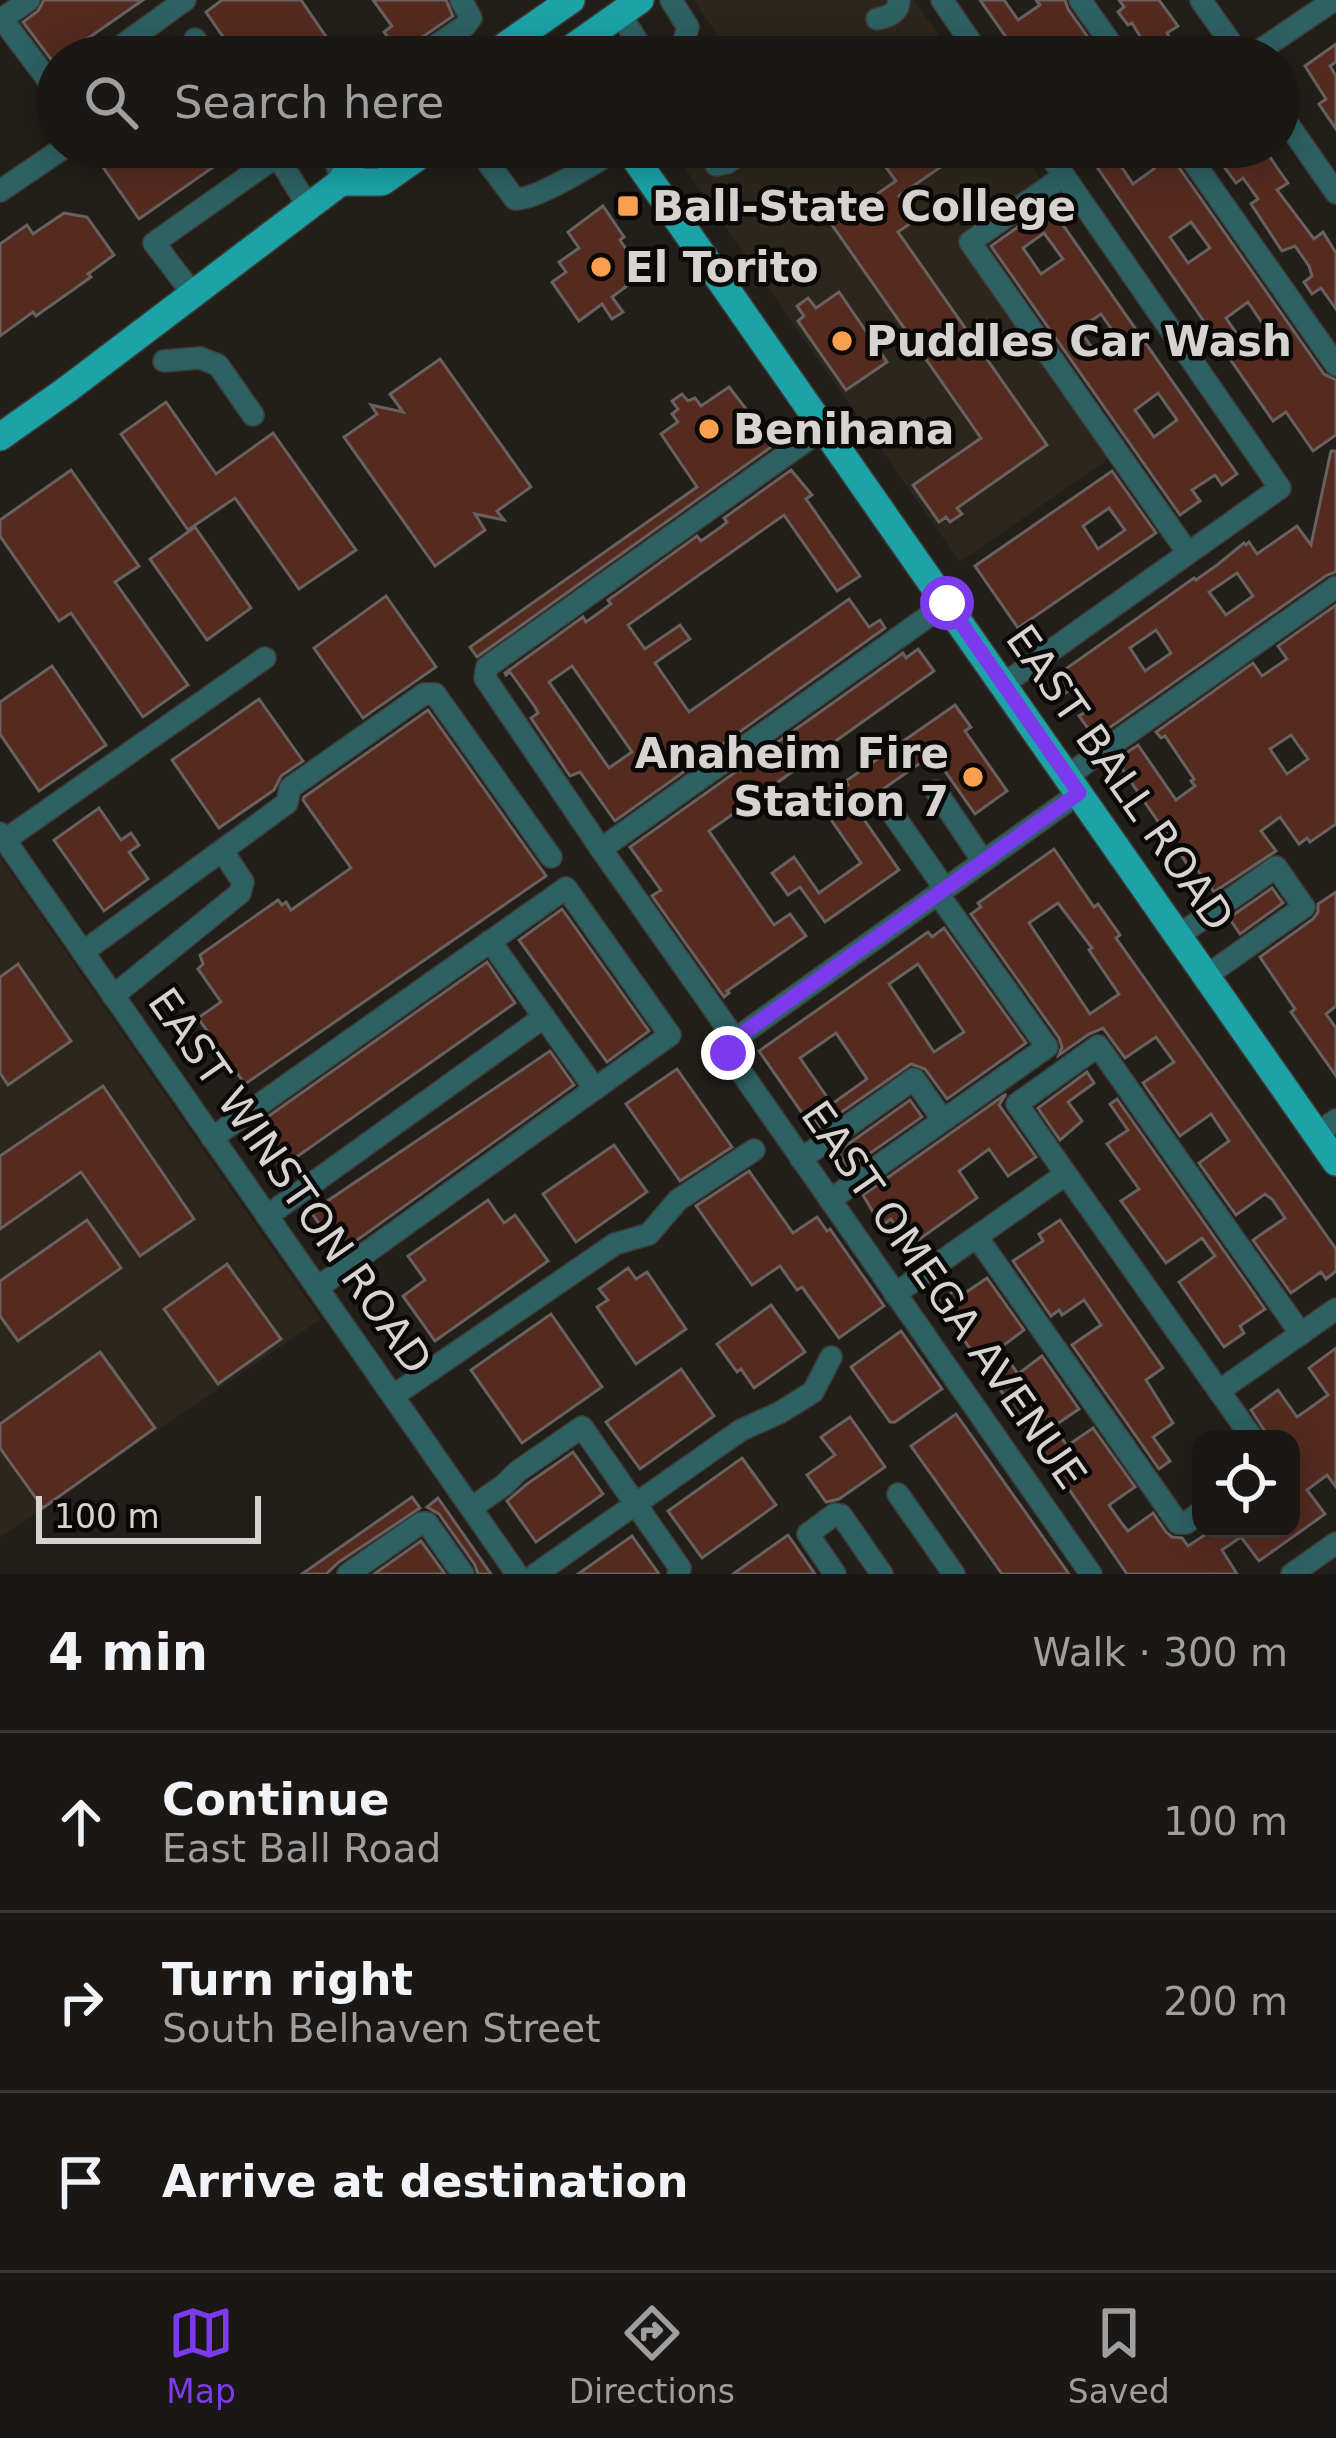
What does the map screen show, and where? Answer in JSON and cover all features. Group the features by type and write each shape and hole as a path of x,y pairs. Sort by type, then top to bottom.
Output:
{"main road":[{"path":"509,36 532,11 571,0"},
{"path":"590,36 630,7"},
{"path":"532,11 549,36"},
{"path":"0,437 340,182 348,168"},
{"path":"340,182 382,182 402,168"},
{"name":"EAST BALL ROAD","path":"639,168 1206,976 1326,1127 1336,1162"}],"street":[{"path":"29,0 2,20 36,65"},
{"path":"135,36 185,0"},
{"path":"450,36 471,18 461,0"},
{"path":"671,0 688,26 685,36"},
{"path":"877,19 895,12 899,0"},
{"path":"942,0 967,36"},
{"path":"1080,0 1105,36"},
{"path":"1201,0 1229,36"},
{"path":"1278,36 1334,0"},
{"path":"630,7 641,36"},
{"path":"1300,141 1336,193"},
{"path":"0,191 36,167"},
{"path":"193,294 154,243 256,168"},
{"path":"289,168 308,206"},
{"path":"337,168 340,182"},
{"path":"492,168 515,200 526,200 587,168"},
{"path":"1004,683 1280,488 1058,168"},
{"path":"1198,168 1336,365"},
{"path":"1064,176 970,242 1188,553"},
{"path":"164,361 209,359 253,415"},
{"name":"EAST OMEGA AVENUE","path":"824,428 487,667 485,679 734,1050 801,1159 1091,1574"},
{"path":"734,1050 983,861 1073,784 1336,587"},
{"path":"601,849 947,603"},
{"path":"2,837 265,658"},
{"path":"83,952 287,803 290,788 300,779 424,694 435,694 550,857"},
{"path":"936,791 983,861"},
{"path":"830,1200 1046,1047 889,807"},
{"name":"EAST WINSTON ROAD","path":"2,837 517,1574"},
{"path":"113,996 239,893 243,882 223,852"},
{"path":"1178,936 1276,867 1304,907 1206,976"},
{"path":"212,1138 566,888 670,1035 317,1288"},
{"path":"490,941 595,1089"},
{"path":"267,1216 544,1017"},
{"path":"1247,1430 1017,1104 1098,1046 1301,1334"},
{"path":"801,1159 914,1079 943,1120"},
{"path":"393,1396 615,1244 649,1234 678,1200 754,1150"},
{"path":"896,1294 1066,1174"},
{"path":"977,1237 1178,1522 1192,1519"},
{"path":"1220,1391 1336,1310"},
{"path":"536,1574 741,1430 812,1392 831,1357"},
{"path":"471,1508 582,1427 680,1568 678,1574"},
{"path":"898,1494 955,1574"},
{"path":"835,1574 808,1534 835,1514 842,1515 882,1574"},
{"path":"348,1574 421,1523 427,1523 463,1574"},
{"path":"1307,1570 1336,1543"}],"shaded area":[{"path":"693,0 914,0 939,36 718,36"},
{"path":"685,168 1033,168 1042,181 960,238 1108,450 1107,460 960,562"},
{"path":"0,857 321,1319 0,1537"}],"building":[{"path":"44,0 143,0 91,36 36,39 23,22"},
{"path":"222,0 301,0 326,36 223,36 206,12"},
{"path":"373,0 446,0 453,16 424,36 387,36 384,32 392,26"},
{"path":"980,0 1004,0 1018,20 1040,5 1036,0 1065,0 1087,36 1005,36"},
{"path":"1119,0 1159,0 1178,26 1169,36 1140,36 1118,12 1124,7"},
{"path":"1336,44 1336,62 1330,66 1336,76 1336,129 1319,104 1326,99 1305,66"},
{"path":"104,168 212,168 139,219"},
{"path":"886,168 939,168 899,196 915,220 898,232 1047,445 957,508 962,514 950,522 946,517 939,522 913,485 981,438 832,225 896,181"},
{"path":"1098,168 1122,168 1133,184 1153,168 1179,168 1324,374 1336,380 1336,435 1313,451 1286,412 1273,421","holes":["1191,222 1210,248 1188,263 1170,237","1248,302 1266,329 1244,344 1226,318"]},
{"path":"1225,168 1278,168 1288,183 1277,190 1314,239 1323,232 1336,253 1336,309 1321,288 1312,294 1304,282 1312,276 1309,266 1295,246 1282,251 1251,204 1258,199 1243,178 1236,183"},
{"path":"1049,205 1237,474 1222,485 1215,475 1192,490 1200,501 1180,515 991,246","holes":["1044,233 1063,259 1041,274 1023,248","1101,314 1119,340 1097,355 1079,329","1158,393 1177,420 1154,437 1135,410"]},
{"name":"El Torito","path":"603,206 643,274 612,297 623,312 612,319 602,304 579,321 552,282 566,272 559,262 579,248 568,232"},
{"path":"64,213 87,217 114,255 88,274 91,277 0,336 0,244 27,225 33,234"},
{"name":"Puddles Car Wash","path":"839,292 887,362 846,390 798,321 804,316 797,306 808,298 816,308"},
{"path":"440,359 531,487 497,511 504,520 475,514 485,530 435,566 344,437 377,414 371,405 403,412 390,394"},
{"path":"729,387 774,445 477,657 470,647 697,487 661,434 678,422 672,401 682,394 701,406"},
{"path":"166,402 216,474 273,433 356,550 299,589 235,498 188,530 121,434"},
{"path":"1331,451 1336,451 1336,572 1095,738 1079,716 1090,709 1075,686 1064,694 1053,678 1244,543 1249,542 1257,554 1297,526 1311,545","holes":["1237,573 1253,596 1226,615 1209,592","1156,630 1171,653 1145,671 1130,648"]},
{"path":"71,470 139,566 115,582 188,685 143,717 71,613 59,621 0,536 0,520"},
{"path":"791,470 812,495 806,499 860,576 837,591 784,515 628,625 645,649 680,625 690,639 655,663 689,712 849,599 869,627 880,620 885,628 615,821 580,772 570,776 531,718 538,713 535,707 510,672 505,673 583,617 586,622 611,604 608,600 697,536 701,541 721,527 727,522 724,518","holes":["572,666 632,752 609,768 549,682"]},
{"path":"1112,471 1156,533 1018,628 975,566","holes":["1109,508 1125,530 1098,549 1083,526"]},
{"path":"195,527 251,608 207,640 150,559"},
{"path":"386,596 436,667 363,718 314,648"},
{"path":"1336,605 1336,824 1299,844 1280,817 1261,831 1276,851 1214,892 1196,868 1192,871 1116,760 1138,745 1176,800 1195,786 1194,779 1165,736 1156,732 1253,663 1262,676 1287,659 1278,646","holes":["1291,735 1308,759 1287,774 1270,749"]},
{"path":"918,649 934,671 709,831 774,925 790,914 806,936 724,997 652,896 661,890 630,847 903,653 906,658"},
{"path":"52,666 106,745 39,791 0,734 0,702"},
{"path":"259,699 303,761 281,776 274,790 219,828 172,760"},
{"path":"955,705 971,727 965,731 1007,791 975,814 933,754 856,808 899,870 825,922 800,887 788,895 772,873 794,857 819,893 861,863 820,804"},
{"path":"428,710 546,876 245,1084 198,1018 221,1002 198,969 203,964 200,955 278,900 291,910 351,868 304,797"},
{"path":"99,808 121,840 131,833 139,845 129,852 148,879 104,911 54,840"},
{"path":"1054,849 1120,935 1116,938 1336,1249 1336,1271 1326,1279 1321,1272 1291,1293 1253,1240 1285,1218 1272,1199 1265,1194 1236,1215 1199,1163 1229,1141 1211,1114 1180,1136 1143,1083 1174,1062 1156,1037 1125,1058 1103,1028 1059,1055 1059,1038 971,914 981,907 978,903","holes":["1058,903 1119,994 1090,1014 1029,923"]},
{"path":"1272,888 1283,903 1240,934 1229,918"},
{"path":"1336,892 1336,1006 1326,1014 1336,1028 1336,1076 1260,957 1313,919 1318,904"},
{"path":"562,909 649,1031 607,1062 519,940"},
{"path":"944,928 1026,1043 947,1099 925,1069 911,1064 820,1127 813,1117 807,1120 759,1051 928,932 932,937","holes":["918,964 964,1032 934,1052 889,984","836,1033 867,1079 832,1104 800,1058"]},
{"path":"487,962 515,1003 281,1168 253,1127"},
{"path":"18,964 71,1041 8,1085 0,1073 0,977"},
{"path":"550,1051 574,1085 339,1253 311,1212"},
{"path":"677,1069 732,1147 680,1181 626,1104"},
{"path":"1087,1072 1094,1083 1068,1102 1082,1121 1060,1140 1038,1108"},
{"path":"103,1086 194,1219 140,1256 81,1172 0,1229 0,1156"},
{"path":"1006,1094 999,1105 1036,1157 1008,1176 989,1149 959,1171 977,1198 910,1246 891,1219 881,1226 863,1195"},
{"path":"1117,1099 1265,1309 1240,1326 1244,1333 1224,1347 1179,1282 1215,1256 1202,1238 1166,1263 1121,1201 1139,1189 1107,1144 1128,1130 1110,1104"},
{"path":"910,1100 922,1117 849,1168 837,1152"},
{"path":"614,1145 647,1192 576,1242 543,1194"},
{"path":"749,1171 793,1233 817,1217 830,1229 884,1306 839,1338 802,1287 797,1290 780,1266 752,1285 696,1206"},
{"path":"488,1200 504,1223 515,1215 548,1261 435,1341 403,1296 425,1280 408,1256"},
{"path":"87,1220 121,1268 18,1341 0,1316 0,1281"},
{"path":"1060,1220 1163,1368 1146,1380 1173,1423 1153,1437 1170,1461 1159,1469 1072,1345 1101,1325 1084,1300 1062,1315 1059,1310 1051,1316 1013,1261 1043,1241 1039,1234"},
{"path":"227,1264 281,1339 218,1384 164,1309"},
{"path":"628,1268 636,1279 647,1272 686,1329 636,1364 597,1307 608,1300 599,1289"},
{"path":"987,1278 1024,1330 1000,1348 1018,1374 1042,1356 1079,1409 1054,1426 1067,1446 1093,1428 1135,1487 1109,1505 1128,1531 1153,1513 1166,1532 1188,1546 1200,1538 1240,1538 1222,1550 1237,1574 1127,1574 937,1303 958,1288 962,1295"},
{"path":"771,1305 805,1352 754,1388 717,1344"},
{"path":"551,1314 602,1387 522,1443 471,1370"},
{"path":"901,1331 942,1389 890,1422 851,1367"},
{"path":"1336,1348 1336,1487 1327,1475 1307,1490 1325,1514 1300,1532 1300,1430 1264,1430 1251,1410 1278,1390 1297,1417 1328,1395 1309,1368"},
{"path":"100,1352 155,1428 43,1508 0,1448 0,1424"},
{"path":"681,1369 714,1416 640,1469 606,1422"},
{"path":"956,1414 1069,1574 1002,1574 911,1446"},
{"path":"850,1417 885,1467 839,1499 826,1502 807,1475 835,1455 821,1437"},
{"path":"573,1452 603,1494 536,1542 507,1501"},
{"path":"742,1458 776,1505 702,1558 668,1511"},
{"path":"412,1497 420,1508 326,1574 302,1574"},
{"path":"438,1498 491,1574 478,1574 439,1514 427,1507"},
{"path":"788,1535 815,1574 733,1574"},
{"path":"632,1536 659,1574 578,1574"},
{"path":"1242,1538 1291,1538 1259,1561"},
{"path":"421,1541 445,1574 374,1574"}],"place":[{"name":"Ball-State College","path":"628,206"},
{"name":"El Torito","path":"601,267"},
{"name":"Puddles Car Wash","path":"842,341"},
{"name":"Benihana","path":"709,429"},
{"name":"Anaheim Fire Station 7","path":"973,777"}],"route":[{"path":"728,1053 735,1039 1079,793 947,603"}]}
